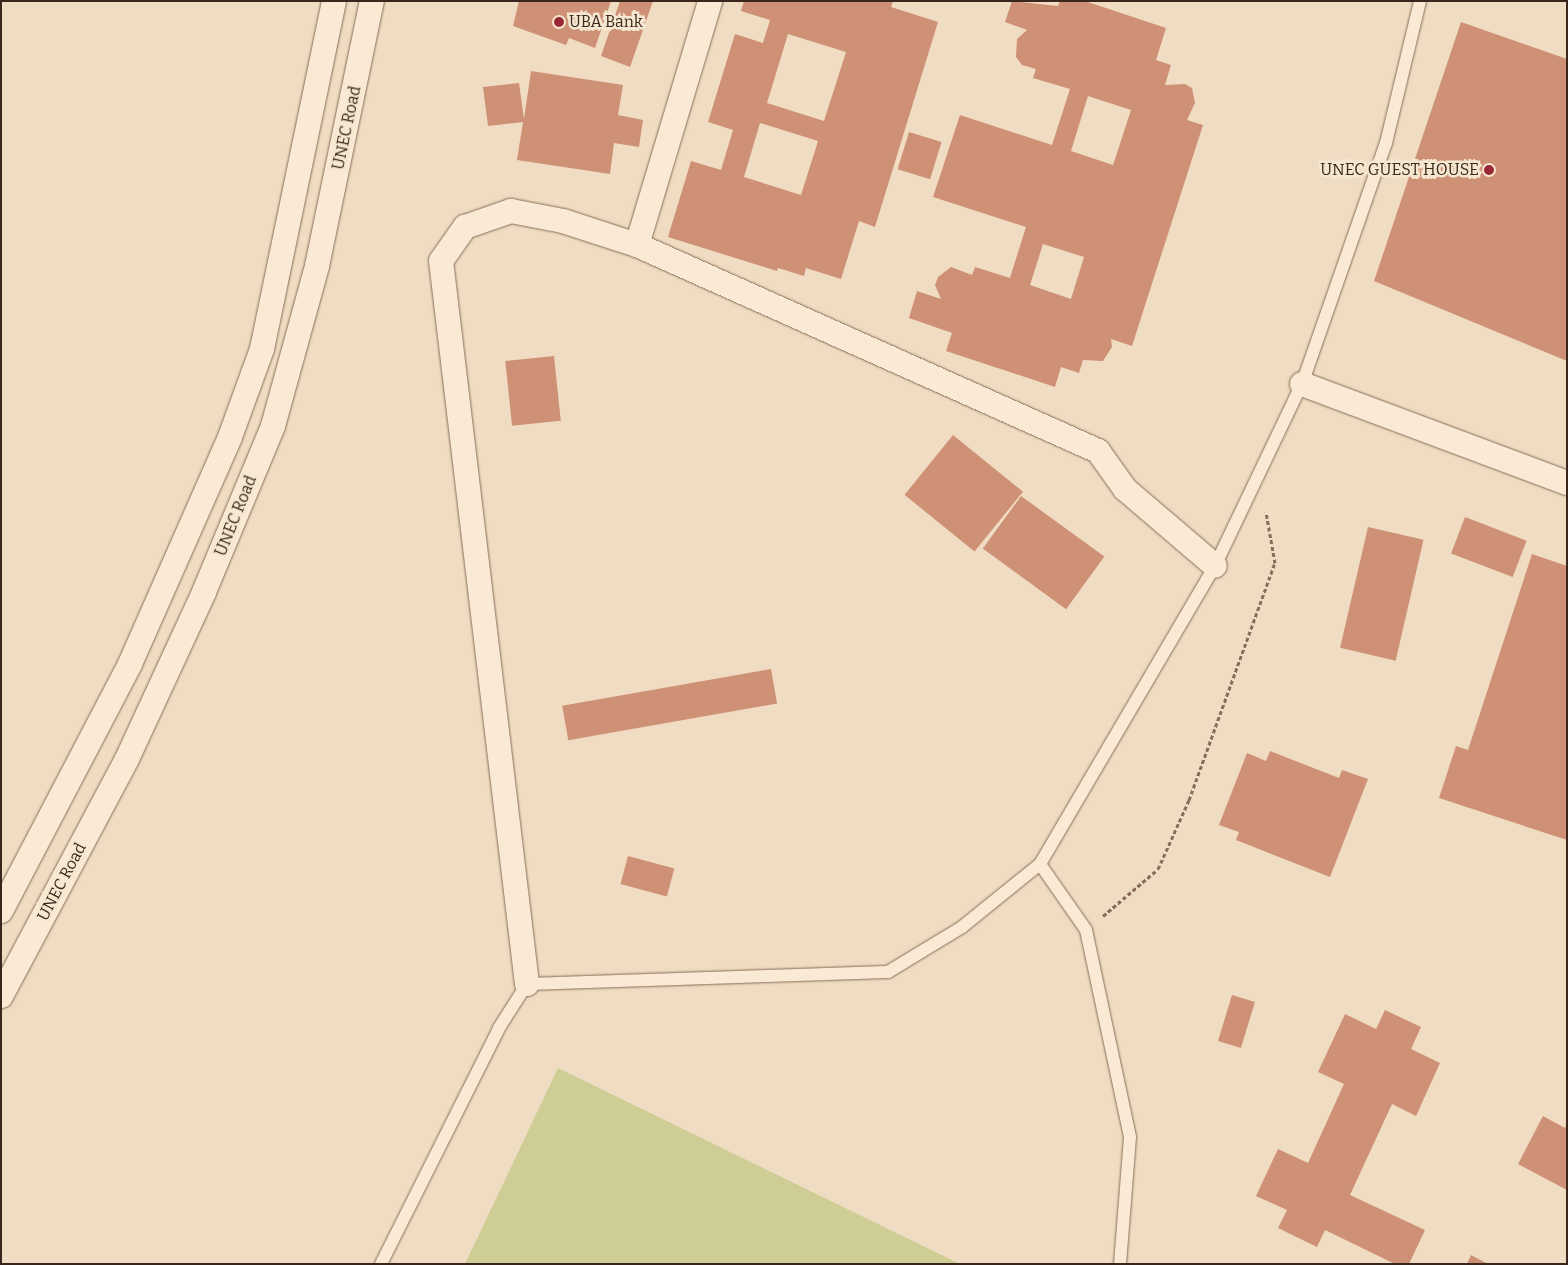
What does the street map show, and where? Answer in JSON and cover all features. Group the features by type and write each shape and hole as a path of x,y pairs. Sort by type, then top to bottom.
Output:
{"street":[{"path":"1,911 130,664 230,437 262,349 334,1"},
{"name":"UNEC Road","path":"1,996 127,759 204,592 273,426 317,266 372,1"},
{"path":"637,245 710,1"},
{"path":"527,984 441,261 465,228 511,211 563,221 637,245 1098,452 1125,488 1215,566"},
{"path":"1302,384 1567,484"}],"lane":[{"path":"380,1264 499,1028 527,984 888,972 962,927 1040,864 1215,566 1259,467 1302,384 1386,142 1420,1"},
{"path":"1040,864 1086,930 1130,1137 1120,1264"}],"path":[{"path":"1086,930 1158,869 1189,800 1275,563 1259,467"}],"green space":[{"path":"558,1068 960,1264 465,1264"}],"building":[{"name":"UBA Bank","path":"519,1 611,1 595,48 569,38 566,45 513,26"},
{"path":"620,1 653,1 630,67 601,56"},
{"path":"744,1 893,1 891,7 938,22 875,227 859,221 841,279 806,268 804,276 778,268 777,271 668,237 691,161 721,170 733,130 708,122 735,34 763,43 770,20 741,11","holes":["788,34 846,52 824,121 767,103","760,123 818,141 801,195 744,177"]},
{"path":"1012,1 1058,6 1060,1 1085,1 1166,28 1156,60 1171,65 1165,85 1185,84 1192,88 1195,103 1187,120 1203,125 1132,346 1111,339 1112,347 1103,361 1083,360 1079,373 1061,367 1055,387 946,351 952,333 909,318 917,291 941,299 935,285 938,277 951,267 972,275 975,267 1010,278 1026,227 933,197 960,115 1052,145 1070,89 1033,78 1036,69 1022,65 1016,57 1017,39 1027,30 1005,22","holes":["1088,96 1131,110 1113,165 1071,151","1043,244 1084,257 1071,299 1030,285"]},
{"name":"UNEC GUEST HOUSE","path":"1461,22 1567,59 1567,361 1374,281"},
{"path":"531,71 623,85 618,115 643,120 639,147 614,143 610,174 517,160 523,122 488,126 483,87 519,83 524,119"},
{"path":"909,132 942,142 930,179 898,169"},
{"path":"554,356 561,421 512,426 505,361"},
{"path":"953,435 1023,492 974,551 905,495"},
{"path":"1021,496 1104,557 1066,609 983,549"},
{"path":"1465,517 1527,541 1513,577 1451,553"},
{"path":"1368,527 1424,540 1396,661 1340,648"},
{"path":"1532,554 1567,566 1567,840 1439,798 1456,746 1468,750"},
{"path":"771,669 777,703 568,740 562,706"},
{"path":"1270,751 1339,778 1342,770 1368,779 1330,877 1236,840 1239,832 1219,825 1247,753 1266,761"},
{"path":"628,856 674,868 667,896 620,884"},
{"path":"1232,995 1255,1002 1241,1048 1218,1041"},
{"path":"1385,1010 1421,1027 1411,1049 1440,1063 1416,1116 1392,1104 1350,1195 1425,1230 1409,1264 1395,1264 1325,1230 1317,1247 1278,1228 1287,1210 1256,1196 1278,1149 1308,1163 1344,1084 1318,1072 1345,1014 1376,1029"},
{"path":"1543,1116 1565,1128 1567,1124 1567,1190 1518,1164"},
{"path":"1471,1255 1488,1264 1467,1264"}],"place":[{"name":"UBA Bank","path":"559,22"},
{"name":"UNEC GUEST HOUSE","path":"1489,170"}]}
